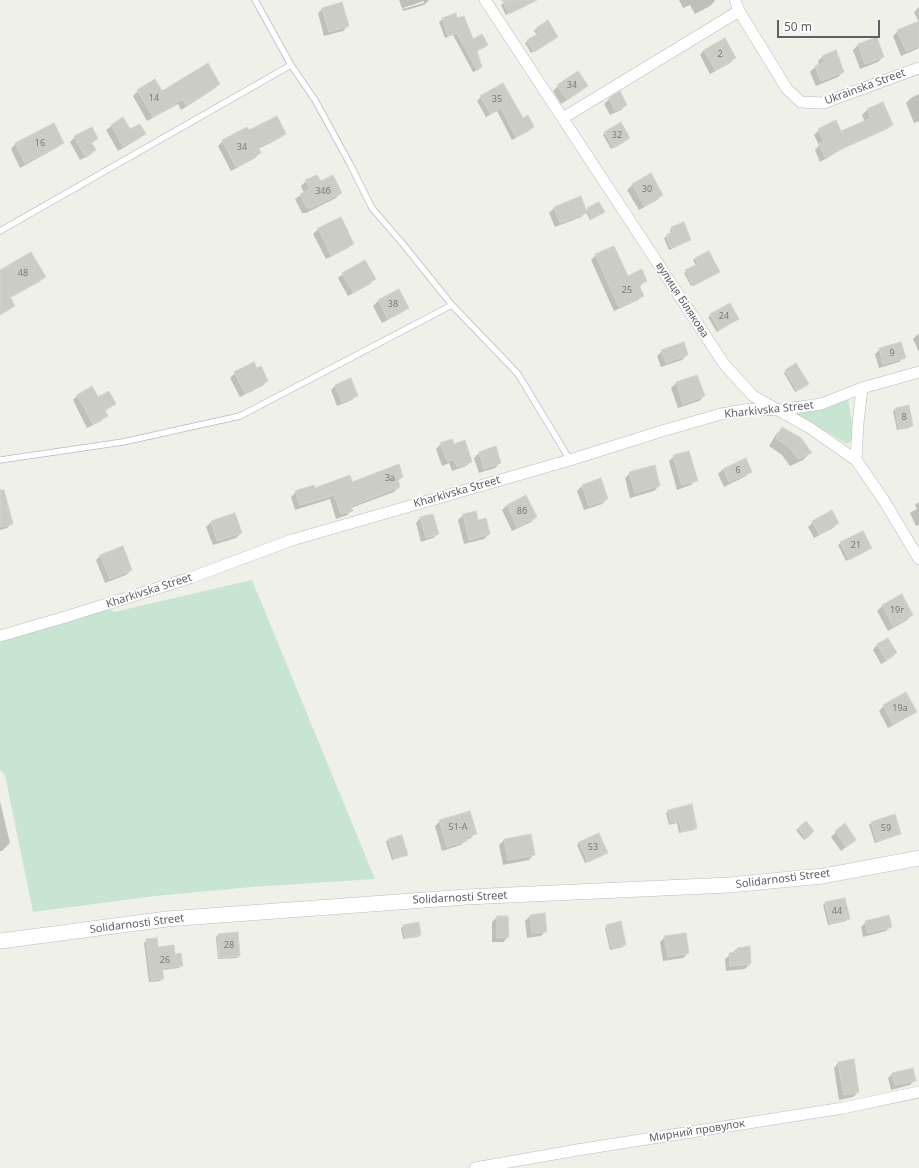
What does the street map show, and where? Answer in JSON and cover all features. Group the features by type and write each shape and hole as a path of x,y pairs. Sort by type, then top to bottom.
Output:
{"main road":[{"name":"Solidarnosti Street","path":"0,941 175,919 466,897 729,886 823,876 919,858"}],"street":[{"name":"вулиця Білякова","path":"485,0 724,364 753,396 810,428 856,460 883,498 919,559"},
{"name":"Ukrainska Street","path":"735,0 739,11 787,89 801,102 823,103 919,68"},
{"path":"563,118 739,11"},
{"name":"Kharkivska Street","path":"0,636 190,578 292,540 570,460 721,414 751,409 779,410 821,404 862,388 919,372"},
{"path":"856,460 862,388"},
{"name":"Мирний провулок","path":"475,1168 843,1108 919,1092"}],"lane":[{"path":"255,0 291,65 316,100 372,208 452,305 518,374 570,460"},
{"path":"0,231 291,65"},
{"path":"0,460 123,442 240,416 452,305"}],"green space":[{"path":"848,399 854,435 851,441 847,444 795,413 828,408"},
{"path":"252,580 375,879 252,887 155,896 33,912 5,775 0,770 0,642 108,608 114,612"}],"building":[{"path":"502,0 537,0 509,14"},
{"path":"342,2 349,26 329,32 322,8"},
{"path":"456,13 457,18 464,16 473,39 482,34 488,45 477,51 482,67 477,70 457,33 448,36 442,18"},
{"path":"548,20 558,37 534,52 527,40 539,33 536,28"},
{"path":"919,21 919,46 906,51 897,30"},
{"path":"877,37 884,57 865,64 858,44"},
{"path":"725,38 736,58 715,70 704,50"},
{"path":"836,50 844,72 821,81 815,66 825,62 822,56"},
{"path":"208,63 220,84 186,105 183,99 153,117 137,90 155,79 162,91"},
{"path":"578,71 588,86 567,100 557,85"},
{"path":"503,83 523,118 528,115 534,127 516,137 501,108 491,114 480,96"},
{"path":"620,91 627,105 615,111 609,98"},
{"path":"883,102 893,125 825,157 819,144 824,141 818,129 836,120 841,131 871,118 867,109"},
{"path":"277,116 286,134 258,147 261,153 236,167 222,140 247,127 249,130"},
{"path":"123,117 130,129 140,124 146,134 123,146 111,125"},
{"path":"621,122 630,138 614,148 604,132"},
{"path":"54,123 64,143 25,163 15,143"},
{"path":"92,127 98,139 91,142 96,150 85,156 74,136"},
{"path":"651,173 663,195 644,206 632,184"},
{"path":"317,175 321,181 333,175 342,193 311,208 307,208 300,194 310,189 305,180"},
{"path":"581,196 587,213 560,223 554,207"},
{"path":"599,202 605,212 592,219 587,208"},
{"path":"341,217 354,244 331,255 318,228"},
{"path":"684,222 691,240 671,248 666,235 673,232 671,227"},
{"path":"614,246 628,276 642,269 647,281 639,285 644,296 619,307 595,254"},
{"path":"709,251 720,272 693,286 685,270 698,264 695,258"},
{"path":"31,252 46,277 10,297 15,306 0,314 0,270"},
{"path":"365,260 376,279 353,292 342,273"},
{"path":"399,289 409,308 388,319 378,300"},
{"path":"730,303 739,319 719,330 710,314"},
{"path":"684,342 688,355 666,363 661,350"},
{"path":"901,342 906,358 883,364 879,348"},
{"path":"254,362 257,368 261,366 268,381 245,393 234,372"},
{"path":"796,363 809,384 797,391 785,370"},
{"path":"697,375 705,396 683,404 676,382"},
{"path":"351,378 358,396 342,402 335,385"},
{"path":"92,386 98,397 109,391 116,404 105,410 108,416 93,424 77,395"},
{"path":"909,405 913,426 899,429 895,408"},
{"path":"782,427 801,438 812,453 798,459 789,447 776,438"},
{"path":"452,439 454,444 465,440 472,462 457,467 454,459 447,461 440,443"},
{"path":"496,446 501,463 484,469 479,452"},
{"path":"689,451 698,481 682,485 673,455"},
{"path":"746,458 752,472 729,482 723,469"},
{"path":"399,464 403,477 398,479 400,487 351,506 353,511 341,514 334,495 300,505 295,491 314,485 315,488 350,475 352,482"},
{"path":"655,465 660,486 635,493 629,472"},
{"path":"601,478 608,499 589,506 582,485"},
{"path":"0,490 4,490 13,524 0,527"},
{"path":"526,495 537,517 517,527 507,505"},
{"path":"832,510 839,523 819,534 812,521"},
{"path":"476,511 478,520 486,518 490,534 469,540 463,514"},
{"path":"235,513 242,533 217,541 211,521"},
{"path":"433,514 439,534 426,538 420,517"},
{"path":"863,531 872,548 849,560 840,542"},
{"path":"123,546 132,570 110,579 100,555"},
{"path":"902,594 913,615 893,626 882,605"},
{"path":"888,638 897,653 886,660 877,644"},
{"path":"906,692 917,712 893,724 883,705"},
{"path":"692,804 697,828 682,832 679,821 671,823 668,810"},
{"path":"470,811 477,834 466,837 467,841 447,847 439,820"},
{"path":"895,814 901,834 877,841 871,822"},
{"path":"806,821 814,831 806,839 798,828"},
{"path":"845,823 856,840 846,847 835,831"},
{"path":"599,833 608,853 588,862 579,842"},
{"path":"531,834 535,855 508,860 504,839"},
{"path":"402,835 408,855 394,859 388,839"},
{"path":"845,898 850,919 830,923 825,902"},
{"path":"545,913 547,932 532,933 530,915"},
{"path":"889,915 892,927 868,933 865,921"},
{"path":"497,916 508,916 509,937 497,938"},
{"path":"621,921 626,945 612,948 606,925"},
{"path":"419,922 421,935 405,938 403,925"},
{"path":"238,932 240,956 219,958 218,934"},
{"path":"686,933 689,953 668,957 664,936"},
{"path":"157,938 158,947 174,945 175,954 181,953 183,966 162,968 164,979 151,980 146,939"},
{"path":"750,946 751,964 730,966 729,953 738,952 737,948"},
{"path":"854,1059 859,1092 844,1095 838,1062"},
{"path":"913,1068 916,1081 895,1085 892,1073"}]}
